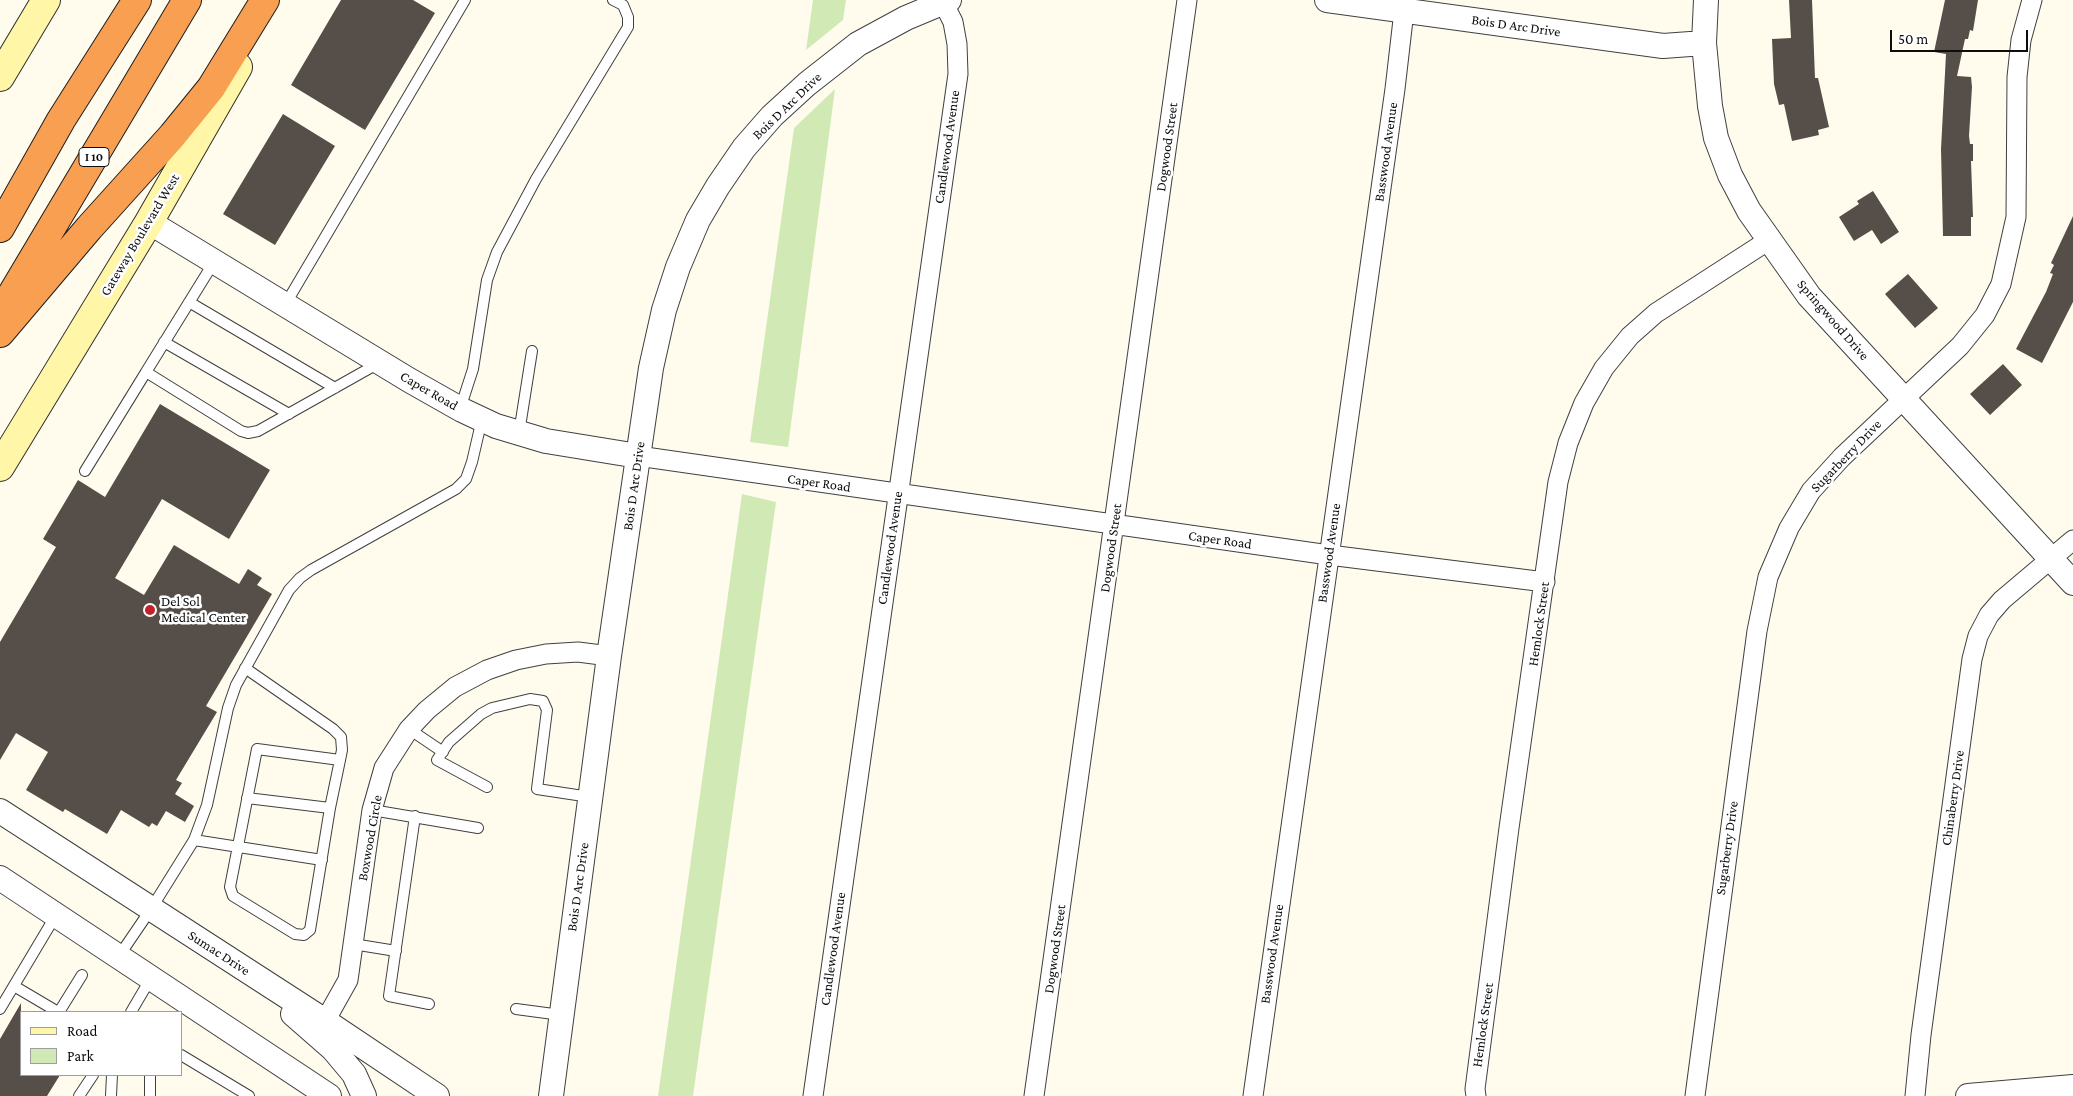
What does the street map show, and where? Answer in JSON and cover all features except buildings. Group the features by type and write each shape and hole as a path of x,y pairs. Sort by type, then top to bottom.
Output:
{"highway":[{"path":"61,120 119,0"},
{"path":"0,228 61,120 137,0"},
{"name":"I 10","path":"0,314 187,0"},
{"path":"0,333 89,228 172,136 211,88 265,0"}],"main road":[{"path":"0,77 46,0"},
{"name":"Gateway Boulevard West","path":"0,467 149,222 277,0"}],"street":[{"name":"Dogwood Street","path":"1034,1096 1187,0"},
{"name":"Bois D Arc Drive","path":"1327,0 1663,46 1704,43"},
{"name":"Springwood Drive","path":"1706,0 1704,43 1710,106 1716,138 1730,174 1749,211 1809,296 2073,583"},
{"name":"Sugarberry Drive","path":"1695,1096 1756,641 1768,576 1789,528 1811,491 1842,457 1960,346 1985,315 2000,284 2016,216 2017,77 2021,40 2032,0"},
{"name":"Bois D Arc Drive","path":"550,1096 608,656 651,368 664,310 678,266 694,228 718,186 744,148 772,116 807,84 858,44 906,18 946,1"},
{"name":"Candlewood Avenue","path":"813,1096 958,74 957,44 953,22 946,1"},
{"name":"Basswood Avenue","path":"1253,1096 1395,89 1404,11"},
{"name":"Caper Road","path":"149,222 380,363 460,409 519,433 546,441 1115,525 1329,555 1545,582"},
{"name":"Hemlock Street","path":"1476,1096 1475,1089 1508,837 1558,482 1568,443 1584,403 1604,368 1630,336 1656,313 1769,240"},
{"name":"Chinaberry Drive","path":"1914,1096 1920,1035 1972,659 1978,636 1990,615 2002,600 2052,560 2073,540"},
{"name":"Boxwood Circle","path":"325,1021 348,980 372,810 384,768 409,729 427,710 455,687 487,670 516,660 546,654 578,652 608,656"},
{"name":"Sumac Drive","path":"0,811 325,1021 437,1096"},
{"path":"0,878 329,1096"},
{"path":"234,962 333,1049 354,1074 364,1096"},
{"path":"1968,1096 2073,1087"}],"lane":[{"path":"284,305 465,0"},
{"path":"460,409 473,369 487,280 497,252 536,179 628,27 628,17 622,6 614,0"},
{"path":"85,471 214,262"},
{"path":"189,302 336,388"},
{"path":"164,342 289,414"},
{"path":"519,433 532,351"},
{"path":"146,372 241,431 248,433 258,431 380,363"},
{"path":"119,956 194,840 207,805 228,708 236,685 289,590 311,570 456,489 466,479 482,419"},
{"path":"246,668 333,729 341,737 340,760 330,808 310,930 304,935 295,934 233,896 230,887 257,749 340,760"},
{"path":"487,787 437,760 449,742 481,714 492,708 530,699 543,701 547,710 537,789 590,797"},
{"path":"409,729 442,752"},
{"path":"247,798 330,808"},
{"path":"372,810 478,828"},
{"path":"415,816 389,996 429,1004"},
{"path":"194,840 322,860"},
{"path":"0,1009 56,915"},
{"path":"353,944 396,951"},
{"path":"60,1011 82,975"},
{"path":"133,1011 151,978"},
{"path":"14,986 57,1011"},
{"path":"516,1009 561,1016"},
{"path":"182,1056 249,1096"},
{"path":"79,1096 92,1076"},
{"path":"111,1096 112,1076"},
{"path":"150,1076 150,1096"}],"green space":[{"path":"813,0 846,0 843,20 806,50"},
{"path":"835,89 788,447 750,442 794,128"},
{"path":"742,494 776,502 693,1096 658,1096"}],"place":[{"name":"Del Sol Medical Center","path":"150,610"}]}
